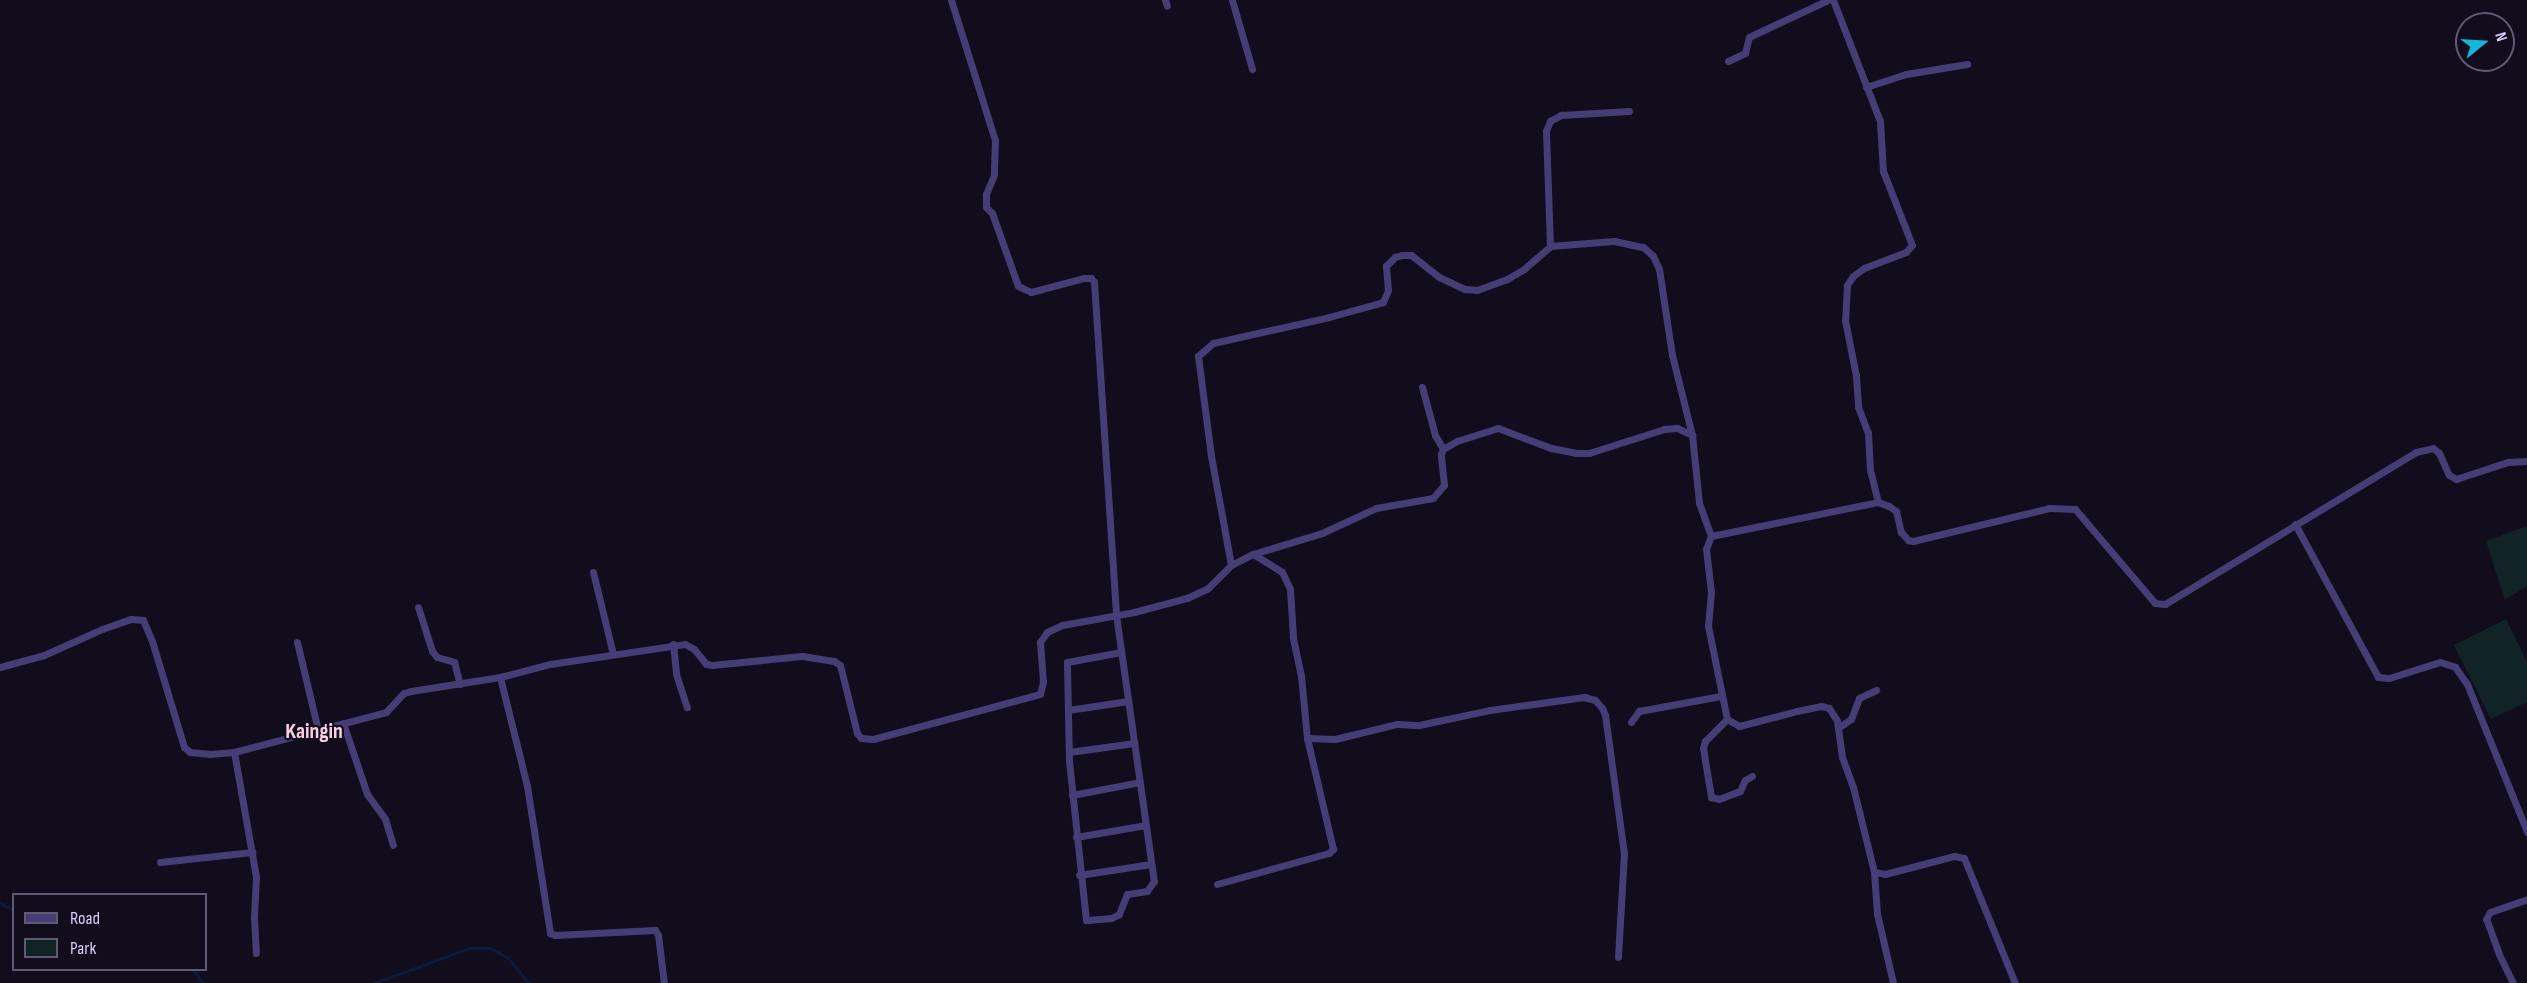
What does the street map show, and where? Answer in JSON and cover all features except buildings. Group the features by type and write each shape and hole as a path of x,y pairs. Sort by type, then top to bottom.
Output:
{"street":[{"path":"951,0 995,140 994,175 986,194 986,207 992,213 1018,286 1031,292 1084,278 1091,278 1094,282 1116,615 1154,881 1147,891 1127,894 1119,914 1111,918 1086,920 1079,875 1072,795 1067,662 1121,652"},
{"path":"1232,0 1252,69"},
{"path":"1728,61 1745,53 1749,37 1828,0"},
{"path":"1833,0 1880,120 1883,171 1912,245 1906,252 1864,268 1853,276 1847,285 1845,320 1856,376 1858,407 1868,434 1870,470 1878,502"},
{"path":"1866,87 1906,74 1967,64"},
{"path":"1550,246 1545,131 1550,121 1561,115 1629,111"},
{"path":"1231,565 1211,456 1198,365 1198,356 1203,349 1213,343 1329,317 1383,302 1388,290 1386,266 1402,255 1412,255 1439,277 1466,289 1477,290 1515,274 1550,246 1614,241 1643,247 1653,256 1659,269 1672,355 1692,435 1699,503 1711,536 1706,549 1711,592 1708,626 1727,719 1739,726 1750,725 1821,706 1829,708 1837,721 1842,758 1853,787 1874,872 1877,914 1893,983"},
{"path":"0,667 44,655 102,629 138,618 147,625 184,747 189,752 197,754 234,752 390,710 400,696 411,691 500,677 550,664 673,644 690,645 702,660 712,665 802,656 834,661 840,665 857,733 867,740 1040,694 1043,682 1040,642 1047,632 1062,625 1116,615 1198,594 1220,578 1231,565 1253,554 1322,533 1376,508 1433,498 1444,485 1440,461 1443,449 1435,435 1422,387"},
{"path":"1443,449 1457,441 1498,428 1551,448 1576,453 1589,453 1664,429 1677,428 1692,435"},
{"path":"1711,536 1878,502 1896,511 1901,532 1908,540 1913,541 2049,508 2075,509 2155,603 2159,604 2169,602 2295,524 2426,448 2433,448 2439,453 2449,475 2456,479 2508,462 2527,461"},
{"path":"2295,524 2378,677 2390,678 2440,662 2455,667 2467,684 2527,832"},
{"path":"1217,884 1329,853 1333,849 1307,738 1301,676 1293,637 1290,589 1282,572 1253,554"},
{"path":"592,572 613,654"},
{"path":"418,607 432,651 437,657 454,662 460,684"},
{"path":"297,642 318,730"},
{"path":"673,644 676,674 687,707"},
{"path":"500,677 527,786 550,933 555,936 655,930 658,934 664,983"},
{"path":"1838,728 1851,718 1859,698 1876,690"},
{"path":"1631,722 1639,711 1721,696"},
{"path":"1307,738 1335,739 1397,724 1419,725 1490,710 1572,699 1595,700 1605,715 1608,758 1624,853 1618,957"},
{"path":"1068,710 1128,701"},
{"path":"1727,719 1705,741 1703,748 1711,797 1719,799 1740,791 1744,780 1752,776"},
{"path":"343,723 367,794 385,819 393,845"},
{"path":"1069,752 1134,743"},
{"path":"234,752 256,876 254,917 256,953"},
{"path":"1072,795 1140,783"},
{"path":"1076,837 1146,825"},
{"path":"160,862 252,852"},
{"path":"1874,872 1885,874 1954,856 1964,858 2015,983"},
{"path":"1079,875 1151,864"},
{"path":"2513,983 2486,919 2490,912 2527,898"}],"green space":[{"path":"2527,526 2527,586 2505,600 2486,541"},
{"path":"2506,619 2527,662 2527,702 2491,719 2454,645"}],"waterway":[{"path":"0,903 12,909"},
{"path":"374,983 469,948 490,948 508,958 528,983"},
{"path":"194,971 203,983"}],"district":[{"name":"Kaingin","path":"314,732"}]}
